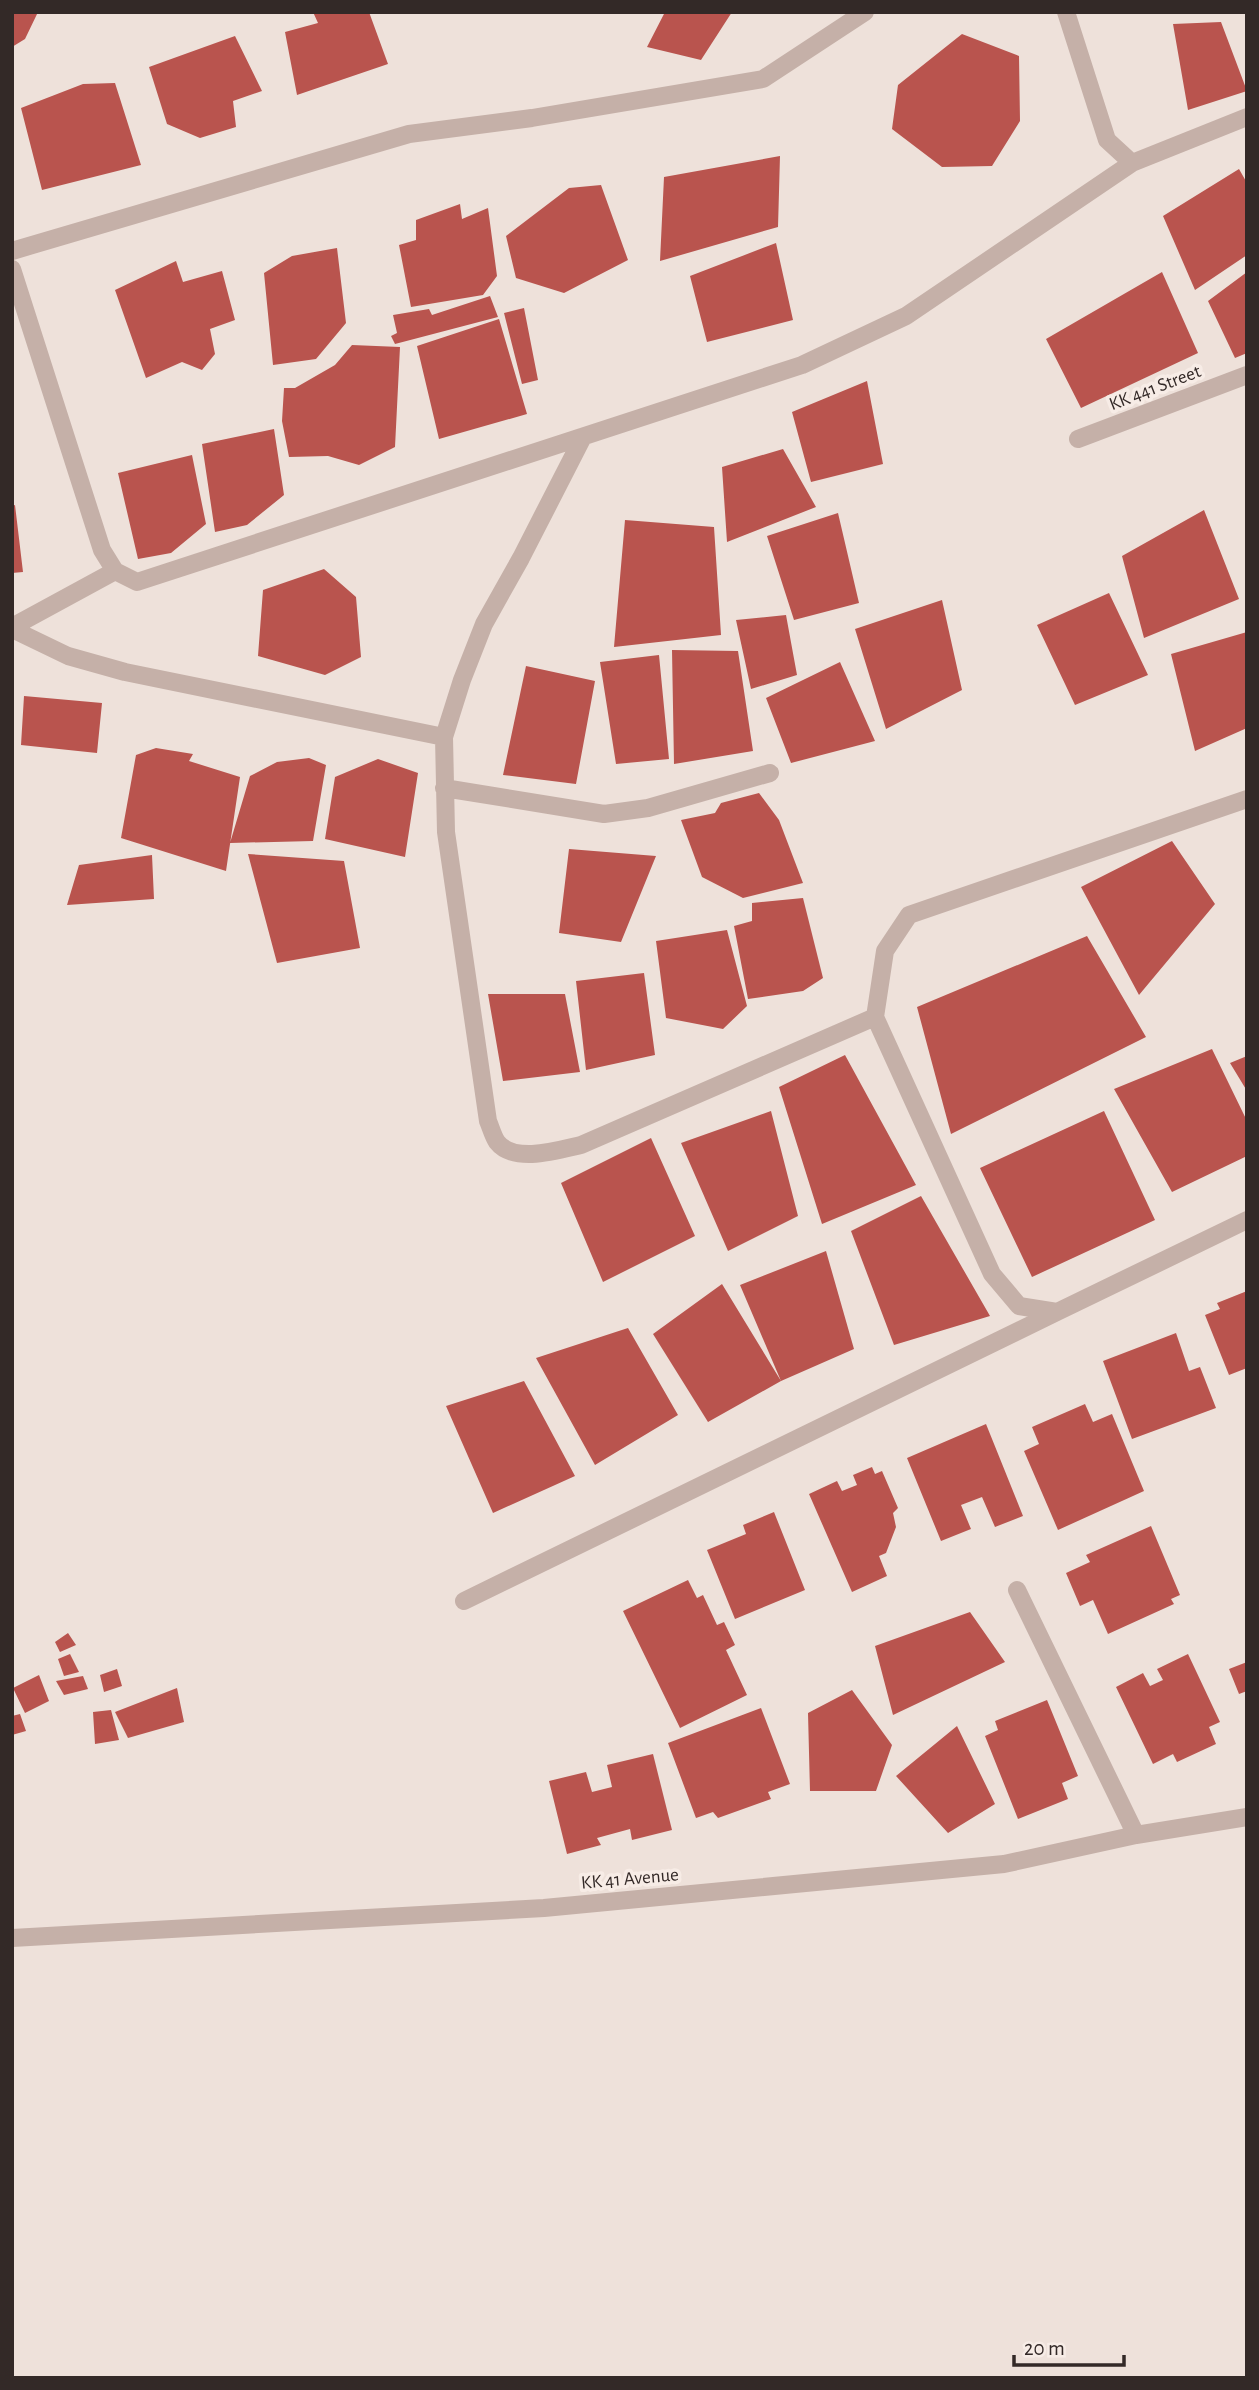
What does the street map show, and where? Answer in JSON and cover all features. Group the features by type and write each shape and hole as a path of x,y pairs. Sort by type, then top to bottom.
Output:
{"street":[{"path":"12,251 409,134 531,118 763,79 866,12"},
{"path":"1066,12 1107,140 1132,163"},
{"path":"12,269 103,550 116,571 137,582 802,365 906,316 1132,163 1247,117"},
{"name":"KK 441 Street","path":"1078,439 1247,375"},
{"path":"583,437 484,624 444,737 446,832 488,1121 498,1143 513,1151 536,1156 581,1145 875,1017"},
{"path":"12,628 116,571"},
{"path":"12,628 68,656 125,672 444,737"},
{"path":"444,788 604,814 648,808 770,773"},
{"path":"1057,1312 1019,1306 992,1275 875,1017 885,951 909,915 1247,799"},
{"path":"464,1601 1247,1220"},
{"path":"1017,1590 1136,1835"},
{"name":"KK 41 Avenue","path":"12,1938 558,1907 1004,1864 1136,1835 1247,1817"}],"building":[{"path":"12,12 38,12 25,39 12,47"},
{"path":"313,12 369,12 388,64 297,95 285,32 318,23"},
{"path":"665,12 732,12 701,60 647,47"},
{"path":"1221,22 1247,91 1188,110 1173,24"},
{"path":"962,34 1019,56 1020,121 992,166 942,167 892,129 898,85"},
{"path":"235,36 262,91 233,101 236,127 200,138 167,124 149,67"},
{"path":"115,83 141,165 42,190 21,108 83,84"},
{"path":"780,156 778,227 660,261 664,177"},
{"path":"1239,169 1247,183 1247,255 1195,290 1163,216"},
{"path":"601,185 628,260 564,293 516,278 506,236 569,188"},
{"path":"460,204 462,219 488,208 497,276 483,295 411,307 399,245 416,240 416,220"},
{"path":"776,243 793,320 707,342 690,276"},
{"path":"337,248 346,323 316,359 273,365 264,273 292,256"},
{"path":"176,261 183,282 222,271 235,320 210,329 215,354 202,370 182,362 146,378 115,290"},
{"path":"1162,272 1198,353 1081,408 1046,339"},
{"path":"1247,272 1247,353 1235,358 1208,301"},
{"path":"490,296 498,317 395,344 391,336 397,333 393,315 429,309 432,315"},
{"path":"524,308 538,380 522,384 504,313"},
{"path":"499,319 527,414 439,439 417,346"},
{"path":"352,345 400,347 395,447 359,465 328,456 289,457 282,421 284,388 295,388 335,365"},
{"path":"867,381 883,464 811,482 792,412"},
{"path":"274,429 284,495 247,525 215,532 202,444"},
{"path":"783,449 816,507 727,542 722,467"},
{"path":"192,455 206,524 171,553 138,559 118,473"},
{"path":"15,505 23,572 12,573 12,506"},
{"path":"1204,510 1239,599 1144,638 1122,556"},
{"path":"838,513 859,603 794,620 767,536"},
{"path":"625,520 714,527 721,635 614,647"},
{"path":"324,569 356,597 361,657 325,675 258,656 263,590"},
{"path":"1109,593 1148,675 1075,705 1037,625"},
{"path":"942,600 962,690 886,729 855,629"},
{"path":"786,615 797,675 751,689 736,620"},
{"path":"1247,632 1247,728 1195,751 1171,654"},
{"path":"672,650 738,651 753,751 674,764"},
{"path":"659,655 669,759 616,764 600,662"},
{"path":"840,662 875,741 791,763 766,698"},
{"path":"526,666 595,681 576,784 503,775"},
{"path":"24,696 102,703 97,753 21,745"},
{"path":"156,748 193,754 189,761 240,777 226,871 121,838 136,755"},
{"path":"309,758 326,765 313,841 230,843 250,776 277,762"},
{"path":"378,759 418,773 405,857 325,839 335,777"},
{"path":"759,793 779,820 803,883 743,898 702,877 681,820 715,813 721,803"},
{"path":"1172,841 1215,904 1139,995 1081,887"},
{"path":"569,849 656,856 621,942 559,933"},
{"path":"248,854 344,861 360,948 277,963"},
{"path":"152,855 154,899 67,905 79,865"},
{"path":"803,898 823,978 803,991 748,999 734,926 752,921 752,903"},
{"path":"727,930 747,1006 723,1029 666,1018 656,941"},
{"path":"1087,936 1146,1037 951,1134 917,1007"},
{"path":"644,973 655,1055 586,1070 576,981"},
{"path":"488,994 565,994 580,1072 503,1081"},
{"path":"1212,1049 1247,1121 1247,1156 1172,1192 1114,1089"},
{"path":"845,1055 916,1185 822,1224 779,1087"},
{"path":"1247,1056 1247,1091 1230,1063"},
{"path":"771,1111 798,1216 728,1251 681,1143"},
{"path":"1104,1111 1155,1220 1032,1277 980,1168"},
{"path":"651,1138 695,1236 603,1282 561,1183"},
{"path":"921,1196 990,1316 894,1345 851,1231"},
{"path":"826,1251 854,1349 781,1381 740,1285"},
{"path":"722,1284 781,1381 708,1422 653,1334"},
{"path":"1247,1291 1247,1368 1229,1375 1205,1315 1220,1309 1217,1303"},
{"path":"628,1328 678,1415 595,1465 536,1358"},
{"path":"1176,1333 1189,1371 1200,1367 1216,1408 1132,1439 1103,1361"},
{"path":"524,1381 575,1476 493,1513 446,1406"},
{"path":"1085,1404 1093,1422 1112,1414 1144,1491 1058,1530 1024,1451 1039,1444 1032,1427"},
{"path":"986,1424 1023,1516 995,1527 982,1497 961,1505 971,1529 941,1541 907,1458"},
{"path":"872,1467 875,1474 882,1471 898,1508 893,1513 896,1527 886,1553 879,1556 887,1576 852,1592 809,1494 837,1481 842,1491 857,1485 853,1475"},
{"path":"774,1512 805,1590 735,1619 707,1550 746,1534 743,1525"},
{"path":"1151,1526 1180,1595 1171,1599 1174,1604 1108,1634 1093,1600 1080,1606 1066,1573 1090,1562 1086,1555"},
{"path":"688,1580 697,1598 703,1595 717,1625 724,1622 735,1645 726,1650 747,1695 680,1728 623,1611"},
{"path":"970,1612 1005,1662 893,1715 875,1646"},
{"path":"68,1633 76,1645 60,1652 55,1642"},
{"path":"70,1654 79,1672 64,1676 58,1659"},
{"path":"1188,1654 1220,1722 1209,1727 1216,1744 1177,1762 1173,1754 1153,1764 1116,1687 1143,1673 1150,1686 1163,1680 1157,1669"},
{"path":"1247,1662 1247,1691 1239,1694 1229,1669"},
{"path":"117,1669 122,1686 104,1692 100,1675"},
{"path":"39,1675 49,1701 25,1713 13,1688"},
{"path":"83,1676 88,1689 64,1695 56,1681"},
{"path":"177,1688 184,1722 128,1738 115,1712"},
{"path":"852,1690 892,1745 876,1791 810,1791 808,1713"},
{"path":"1047,1700 1078,1776 1062,1783 1068,1799 1018,1819 985,1736 998,1730 995,1721"},
{"path":"761,1708 790,1784 768,1792 771,1799 718,1818 713,1812 696,1818 668,1743"},
{"path":"111,1710 119,1740 95,1744 93,1712"},
{"path":"20,1714 26,1731 12,1735 12,1716"},
{"path":"957,1726 995,1804 948,1833 896,1776"},
{"path":"653,1754 672,1830 632,1840 630,1829 597,1838 601,1845 567,1854 549,1781 586,1772 592,1792 612,1787 607,1765"}]}
